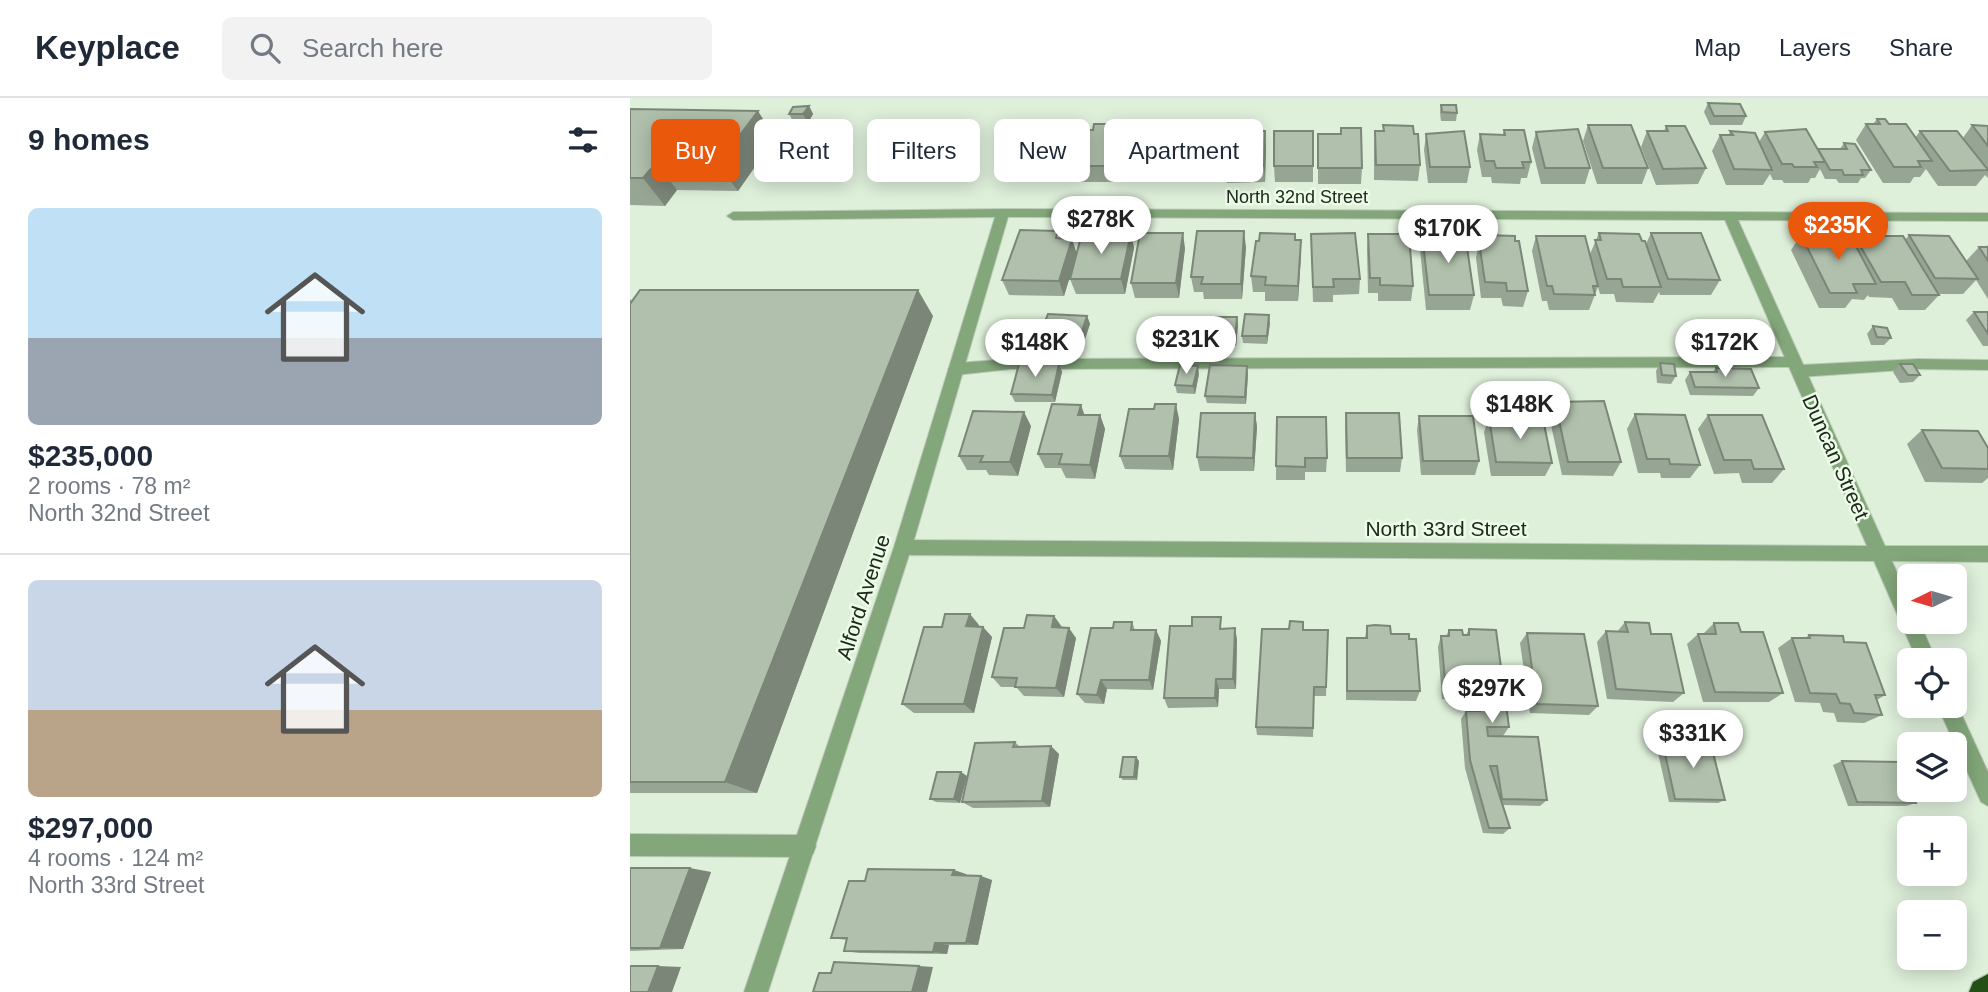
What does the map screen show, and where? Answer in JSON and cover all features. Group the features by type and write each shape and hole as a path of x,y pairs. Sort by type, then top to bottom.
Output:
{"highway":[{"path":"1983,992 1988,988"}],"street":[{"name":"North 32nd Street","path":"733,216 1003,213 1988,217"},
{"name":"Alford Avenue","path":"756,992 903,547 1003,213"},
{"name":"Duncan Street","path":"1730,216 1897,593"},
{"path":"956,369 1011,364 1797,367 1988,365"},
{"name":"North 33rd Street","path":"903,547 1988,554"},
{"path":"1953,718 1988,795"},
{"path":"630,845 805,846"}],"building":[{"path":"1708,103 1740,104 1746,116 1714,116"},
{"path":"1441,105 1456,105 1457,113 1442,112"},
{"path":"809,106 803,114 789,114 793,107"},
{"path":"630,109 758,111 740,135 740,119 651,119 651,169 643,178 630,178"},
{"path":"1877,119 1885,119 1889,124 1906,124 1932,161 1918,161 1921,167 1894,167 1866,124 1880,124"},
{"path":"1094,124 1104,124 1104,166 1090,166 1090,130 1093,130"},
{"path":"1383,125 1413,126 1414,134 1418,134 1420,165 1376,165 1375,131 1384,131"},
{"path":"1588,125 1631,125 1648,168 1603,168"},
{"path":"1972,125 1988,126 1988,146"},
{"path":"1666,126 1685,126 1706,168 1663,169 1647,131 1668,131"},
{"path":"1341,128 1361,128 1362,168 1318,168 1318,134 1341,134"},
{"path":"1578,129 1590,168 1545,168 1536,132"},
{"path":"1806,129 1825,162 1814,162 1817,167 1782,164 1765,132"},
{"path":"1504,130 1524,130 1531,162 1522,162 1524,168 1496,168 1494,161 1485,161 1480,134 1505,135"},
{"path":"1263,131 1265,131 1264,166"},
{"path":"1274,131 1313,131 1313,166 1274,166"},
{"path":"1464,131 1470,167 1430,167 1426,134"},
{"path":"1730,131 1755,133 1772,170 1734,169 1720,135 1733,135"},
{"path":"1920,131 1957,131 1988,170 1950,171"},
{"path":"1844,143 1855,144 1871,170 1861,170 1863,175 1844,175 1842,170 1830,170 1818,149 1847,149"},
{"path":"1020,230 1058,231 1056,238 1072,239 1059,281 1002,280"},
{"path":"1197,231 1244,231 1241,284 1201,284 1203,277 1191,277"},
{"path":"1082,233 1131,233 1121,279 1070,279"},
{"path":"1140,233 1183,233 1176,283 1131,283"},
{"path":"1260,233 1295,234 1295,240 1301,240 1298,286 1265,285 1266,277 1251,276 1256,241 1259,241"},
{"path":"1355,233 1360,279 1333,279 1334,287 1313,287 1311,234"},
{"path":"1599,233 1639,234 1642,241 1645,241 1661,287 1623,287 1621,279 1607,279 1595,240 1601,240"},
{"path":"1651,233 1701,233 1720,280 1668,279"},
{"path":"1368,234 1409,234 1413,286 1380,285 1380,278 1370,278"},
{"path":"1422,234 1465,234 1474,295 1429,295"},
{"path":"1484,235 1515,236 1515,241 1519,241 1528,291 1507,291 1506,283 1485,282 1479,242 1485,242"},
{"path":"1801,235 1850,235 1876,284 1853,284 1857,293 1830,293"},
{"path":"1909,235 1949,236 1978,279 1935,278"},
{"path":"1536,236 1585,236 1598,286 1593,286 1595,295 1554,294 1552,286 1547,286"},
{"path":"1866,236 1903,236 1939,295 1912,295 1905,282 1881,282 1858,242 1869,242"},
{"path":"1979,247 1988,247 1988,261"},
{"path":"640,290 918,290 725,782 630,782 630,304"},
{"path":"1974,312 1988,312 1988,334"},
{"path":"1048,314 1087,316 1079,340 1039,337"},
{"path":"1245,314 1269,315 1267,336 1242,336"},
{"path":"1216,317 1237,317 1235,338 1213,337"},
{"path":"1164,320 1179,320 1177,337 1161,337"},
{"path":"1873,326 1887,328 1891,338 1877,337"},
{"path":"1660,363 1674,364 1676,376 1662,375"},
{"path":"1019,364 1059,364 1052,395 1011,394"},
{"path":"1900,364 1913,364 1920,375 1908,375"},
{"path":"1180,365 1198,366 1193,386 1175,385"},
{"path":"1210,365 1247,366 1245,397 1205,396"},
{"path":"1716,368 1751,369 1759,388 1695,387 1690,372 1717,372"},
{"path":"1604,401 1621,462 1568,462 1555,402"},
{"path":"1052,404 1081,405 1078,415 1100,415 1090,465 1059,464 1062,454 1038,454"},
{"path":"1155,404 1176,404 1169,456 1120,456 1129,409 1154,409"},
{"path":"973,411 1024,412 1010,462 980,462 983,456 959,456"},
{"path":"1201,413 1255,413 1253,458 1197,457"},
{"path":"1346,413 1399,413 1402,458 1347,458"},
{"path":"1635,414 1685,415 1700,465 1670,464 1669,459 1647,459"},
{"path":"1708,415 1762,415 1784,469 1754,469 1751,460 1724,460"},
{"path":"1419,416 1473,416 1479,461 1423,461"},
{"path":"1277,417 1326,417 1327,458 1305,458 1305,467 1276,466"},
{"path":"1489,418 1543,419 1552,463 1496,462"},
{"path":"1922,430 1978,431 1988,448 1988,469 1942,468"},
{"path":"945,614 970,614 966,626 983,627 964,704 902,704 924,627 942,627"},
{"path":"1027,615 1054,616 1052,627 1069,628 1056,688 1015,687 1017,678 992,677 1004,628 1024,628"},
{"path":"1192,617 1221,617 1220,629 1235,628 1233,679 1216,679 1215,698 1164,698 1170,626 1192,626"},
{"path":"1290,621 1303,622 1303,630 1328,630 1326,687 1314,687 1313,728 1256,727 1262,629 1289,629"},
{"path":"1114,622 1132,622 1131,630 1156,630 1149,680 1101,680 1097,695 1077,694 1091,628 1113,628"},
{"path":"1625,622 1649,623 1651,634 1671,634 1684,693 1616,689 1606,631 1628,632"},
{"path":"1714,623 1738,623 1741,632 1763,632 1783,693 1715,692 1698,634 1716,634"},
{"path":"1367,626 1390,626 1391,634 1409,634 1409,639 1416,639 1420,691 1347,691 1347,638 1367,638"},
{"path":"1469,629 1496,630 1509,727 1487,727 1488,736 1538,737 1547,800 1502,799 1497,766 1490,766 1510,828 1489,828 1470,760 1466,711 1480,711 1478,690 1446,690 1441,636 1449,636 1449,630 1462,630 1463,635 1469,635"},
{"path":"1527,633 1584,634 1598,706 1537,704"},
{"path":"1809,635 1843,636 1844,642 1866,643 1885,695 1875,695 1882,715 1854,713 1850,704 1840,703 1836,694 1810,693 1792,638 1810,638"},
{"path":"1662,740 1710,741 1725,800 1675,799"},
{"path":"1015,742 1013,747 1051,746 1042,801 962,802 975,743"},
{"path":"1123,757 1136,757 1134,777 1120,777"},
{"path":"1842,761 1897,762 1897,802 1916,803 1857,802"},
{"path":"937,772 961,772 954,799 930,799"},
{"path":"630,868 690,868 660,948 630,948"},
{"path":"868,869 954,870 952,875 981,876 966,943 935,943 933,952 844,951 847,938 831,938 849,881 865,881"},
{"path":"834,962 919,966 912,992 813,992 819,973 831,973"},
{"path":"630,966 658,966 648,992 630,992"}]}
